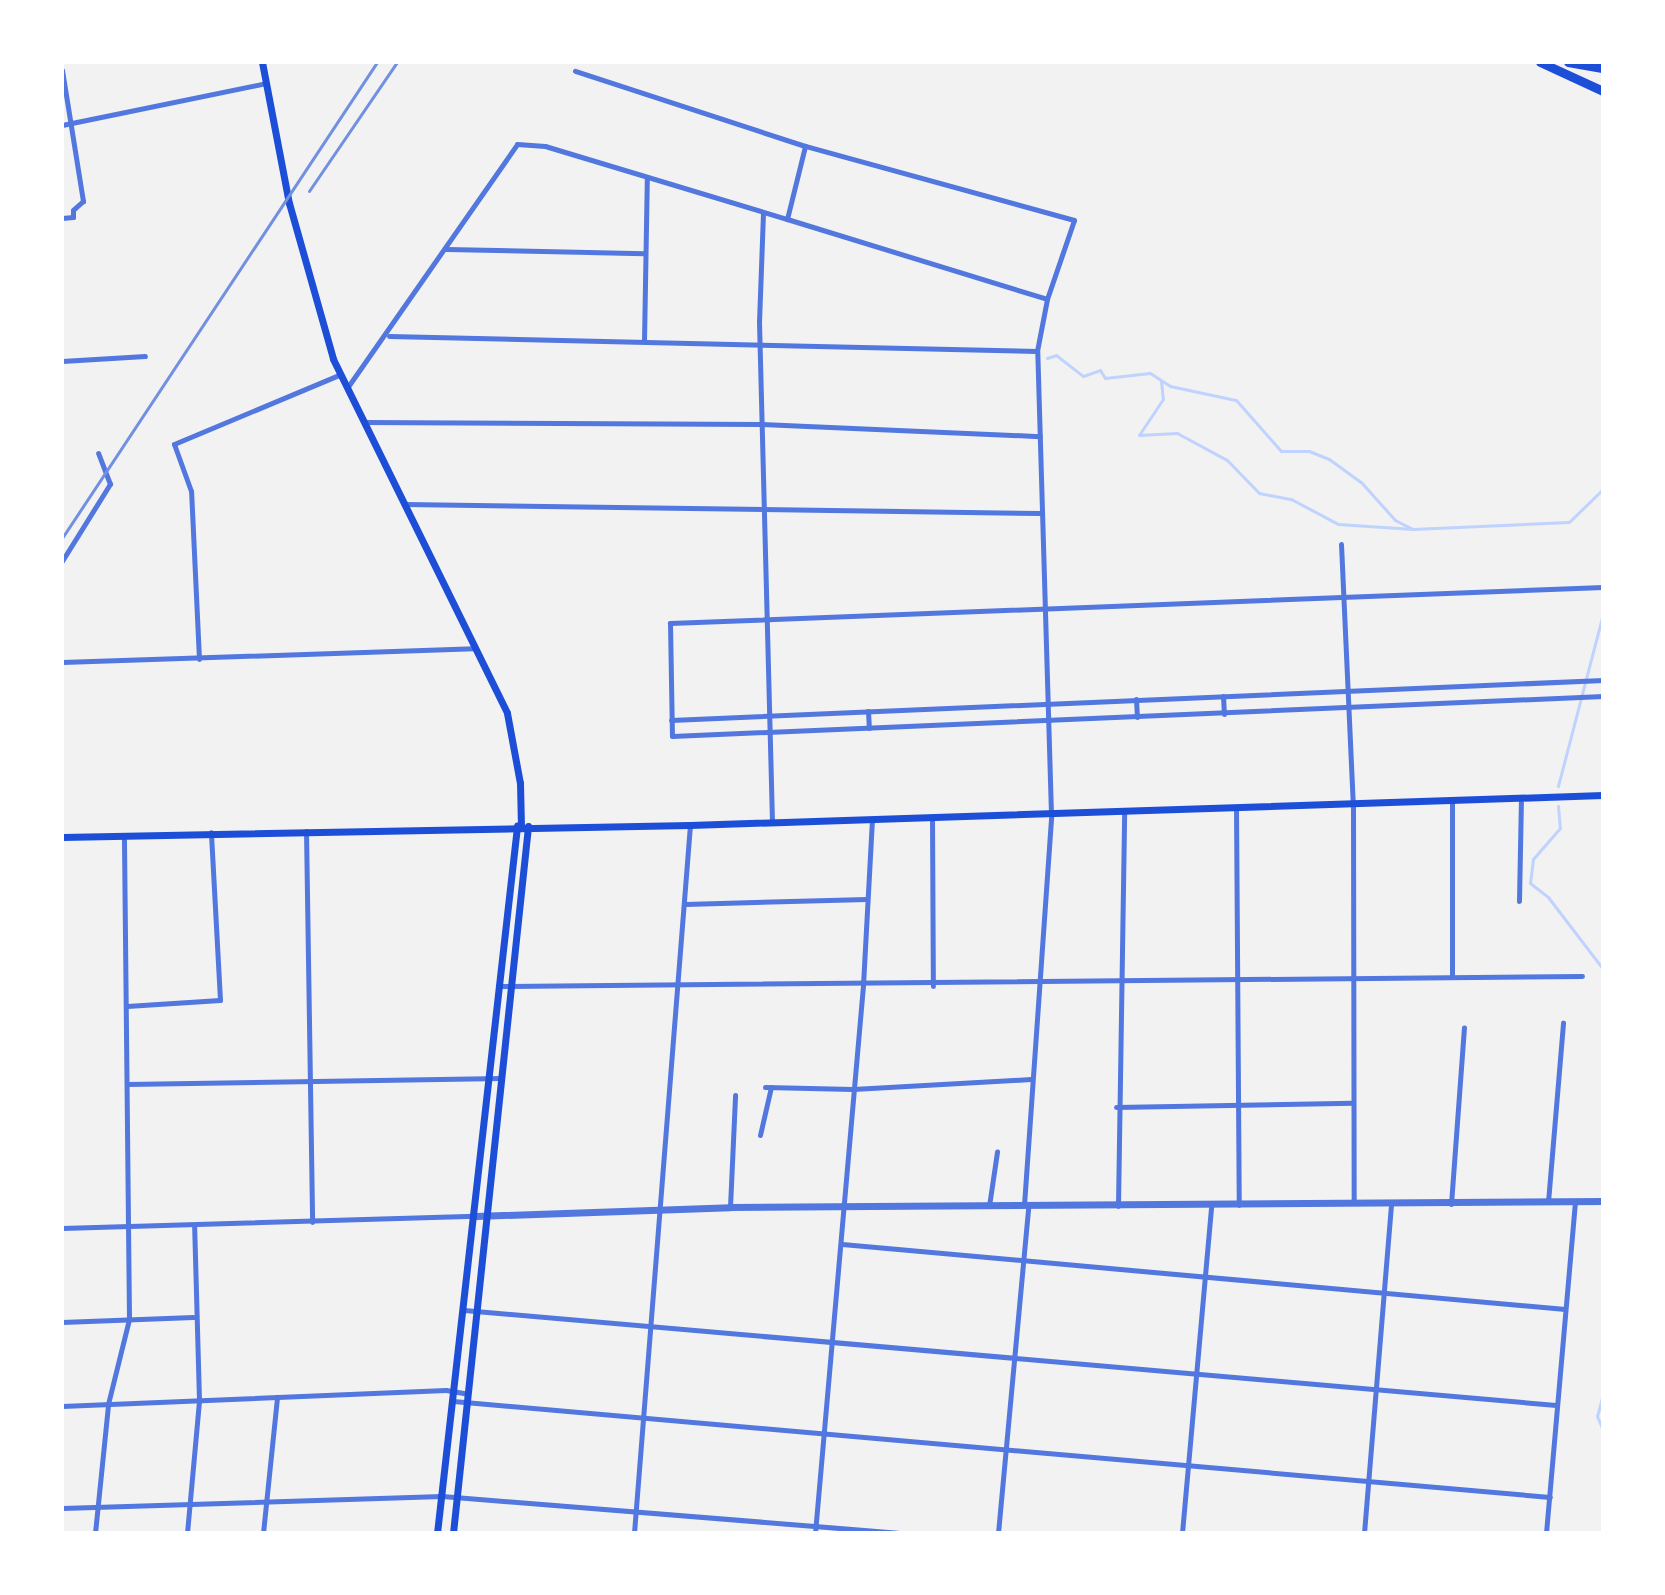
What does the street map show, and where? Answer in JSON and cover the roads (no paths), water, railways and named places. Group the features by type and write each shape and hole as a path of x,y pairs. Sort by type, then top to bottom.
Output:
{"highway":[{"path":"1540,62 1603,91"},
{"path":"1568,62 1603,68"}],"main road":[{"path":"262,62 289,203 339,375 405,504 512,730 522,826 512,987 453,1533"},
{"path":"62,837 690,825 1603,795"},
{"path":"437,1533 522,826"}],"street":[{"path":"62,70 65,124 83,201 73,217 62,218"},
{"path":"575,71 805,146 1074,220 1047,299 1037,351 1041,608 1051,814 1031,1079 1023,1261 998,1533"},
{"path":"65,124 266,83"},
{"path":"347,389 388,336 517,144 529,142 1047,299"},
{"path":"787,219 793,184 805,146"},
{"path":"644,341 647,177"},
{"path":"763,213 760,343 762,509 772,822"},
{"path":"446,249 644,253"},
{"path":"388,336 1037,351"},
{"path":"62,361 145,356"},
{"path":"199,659 191,491 174,444 339,375"},
{"path":"364,422 761,424 1040,436"},
{"path":"62,561 110,484 98,453"},
{"path":"405,504 1040,513"},
{"path":"1341,544 1353,804 1351,976 1354,1205"},
{"path":"1603,587 670,623 672,736 1603,696"},
{"path":"62,662 474,648"},
{"path":"671,720 1603,680"},
{"path":"1223,696 1224,714"},
{"path":"1136,699 1137,717"},
{"path":"868,711 869,728"},
{"path":"1519,901 1521,799"},
{"path":"1452,801 1452,975"},
{"path":"1236,807 1234,979 1239,1206"},
{"path":"1118,1207 1116,1107 1124,810"},
{"path":"932,817 933,986"},
{"path":"816,1529 863,985 872,819"},
{"path":"634,1533 690,825"},
{"path":"306,831 312,1222"},
{"path":"127,1006 220,1000 211,832"},
{"path":"95,1533 108,1404 129,1319 124,835"},
{"path":"685,904 867,899"},
{"path":"501,986 933,986 1351,976 1582,976"},
{"path":"1548,1203 1563,1023"},
{"path":"1451,1205 1464,1027"},
{"path":"127,1084 502,1078"},
{"path":"760,1135 768,1087 853,1089 1031,1079"},
{"path":"730,1207 735,1095"},
{"path":"1116,1107 1353,1103"},
{"path":"989,1207 997,1152"},
{"path":"62,1228 661,1208 1211,1207 1603,1201"},
{"path":"1546,1533 1575,1202"},
{"path":"1364,1533 1391,1205"},
{"path":"1182,1533 1211,1207"},
{"path":"187,1533 199,1400 193,1317 194,1225"},
{"path":"842,1244 1565,1309"},
{"path":"464,1310 1196,1370 1556,1405"},
{"path":"62,1322 193,1317"},
{"path":"62,1406 454,1391 468,1398"},
{"path":"263,1533 277,1397"},
{"path":"453,1401 468,1398 1550,1497"},
{"path":"62,1508 442,1496 816,1529 897,1533"}],"waterway":[{"path":"1047,358 1056,355 1083,376 1100,370 1105,378 1150,373 1170,386 1236,400 1281,451 1309,451 1329,459 1361,482 1395,520 1413,529 1569,522 1603,489"},
{"path":"1161,381 1163,399 1139,435 1177,433 1227,460 1259,493 1291,499 1338,524 1413,529"},
{"path":"1558,786 1603,613"},
{"path":"1558,806 1560,828 1533,859 1530,883 1548,897 1603,969"},
{"path":"1603,1394 1597,1416 1603,1430"}],"railway":[{"path":"62,538 377,62"},
{"path":"309,191 397,62"}]}
